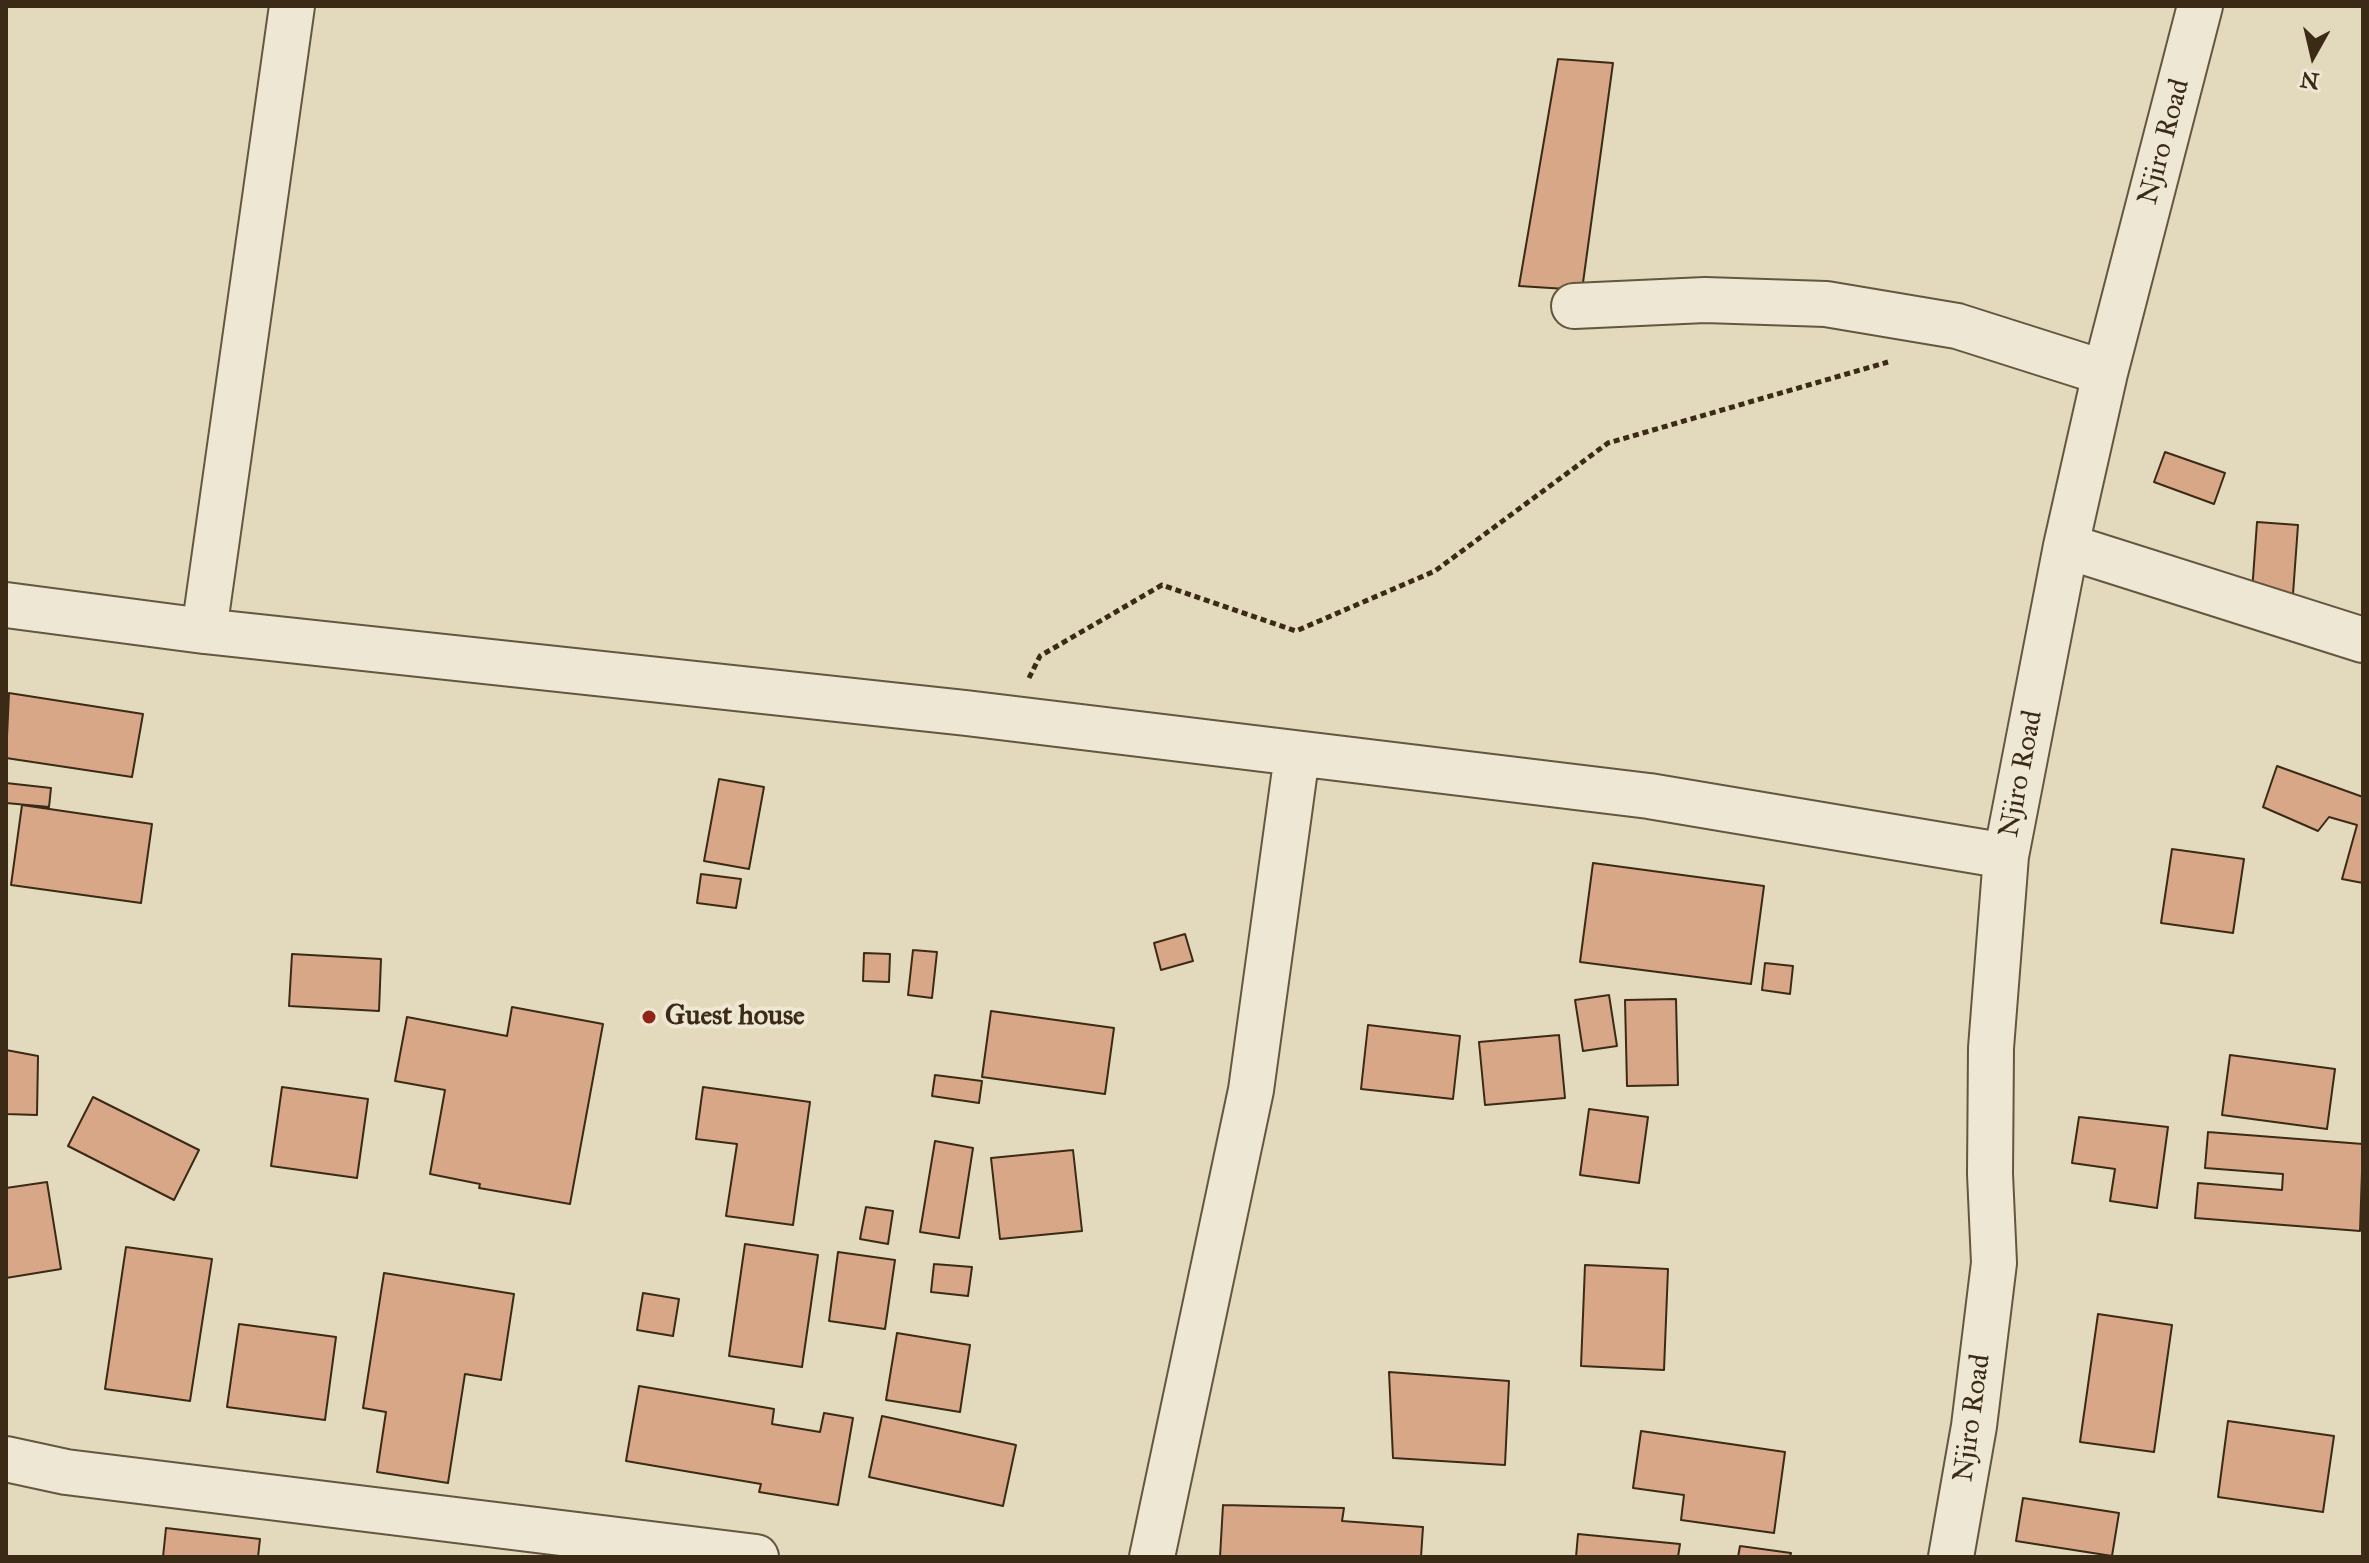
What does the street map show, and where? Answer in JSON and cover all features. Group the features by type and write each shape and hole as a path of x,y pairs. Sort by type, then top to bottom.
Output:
{"street":[{"path":"204,631 292,6"},
{"name":"Njiro Road","path":"1951,1557 1974,1426 1994,1263 1990,1174 1991,1048 2006,856 2066,546 2105,373 2200,6"},
{"path":"1574,306 1705,300 1826,304 1957,326 2105,373"},
{"path":"2066,546 2363,640"},
{"path":"6,605 204,631 1010,718 1649,796 2006,856"},
{"path":"1152,1557 1251,1090 1297,755"},
{"path":"6,1459 66,1472 756,1557"}],"path":[{"path":"1010,718 1040,656 1162,585 1296,631 1435,571 1608,443 1892,361"}],"building":[{"path":"1558,59 1613,63 1582,290 1519,286"},
{"path":"2165,452 2225,473 2214,504 2154,482"},
{"path":"2257,522 2298,525 2293,594 2252,592"},
{"path":"9,693 143,714 132,777 6,758"},
{"path":"2277,766 2363,797 2363,883 2342,879 2357,825 2329,817 2318,831 2263,807"},
{"path":"719,779 764,787 749,869 704,861"},
{"path":"6,783 51,788 49,807 6,803"},
{"path":"22,805 152,824 141,903 11,885"},
{"path":"2172,849 2244,859 2233,933 2161,923"},
{"path":"1593,863 1764,886 1751,984 1580,962"},
{"path":"701,874 741,879 736,908 697,903"},
{"path":"1185,934 1193,961 1161,970 1154,943"},
{"path":"913,950 937,952 932,998 908,995"},
{"path":"864,953 890,954 889,982 863,981"},
{"path":"292,954 381,959 379,1011 289,1006"},
{"path":"1765,963 1793,966 1790,994 1762,990"},
{"path":"1609,995 1617,1046 1583,1051 1575,1000"},
{"path":"1676,999 1678,1085 1627,1086 1625,1000"},
{"path":"512,1007 603,1024 570,1204 479,1188 480,1184 430,1174 445,1090 395,1081 407,1017 507,1036"},
{"path":"991,1011 1114,1028 1105,1094 982,1077"},
{"path":"1368,1025 1460,1036 1453,1099 1361,1089"},
{"path":"1559,1035 1565,1098 1485,1105 1479,1042"},
{"path":"6,1050 38,1056 37,1115 6,1114"},
{"path":"2230,1055 2335,1069 2327,1129 2222,1115"},
{"path":"935,1075 982,1081 979,1103 932,1096"},
{"path":"282,1087 368,1099 357,1178 271,1166"},
{"path":"703,1087 810,1102 793,1225 726,1216 737,1144 696,1139"},
{"path":"93,1097 199,1150 174,1200 68,1146"},
{"path":"1589,1109 1648,1117 1639,1183 1580,1175"},
{"path":"2079,1117 2168,1127 2157,1208 2110,1201 2115,1169 2072,1163"},
{"path":"2208,1132 2363,1144 2360,1231 2195,1218 2198,1183 2282,1190 2283,1174 2205,1168"},
{"path":"935,1141 973,1148 959,1238 920,1232"},
{"path":"1073,1150 1082,1231 1000,1239 991,1158"},
{"path":"47,1182 61,1269 6,1278 6,1188"},
{"path":"866,1207 893,1211 888,1244 860,1239"},
{"path":"745,1244 818,1255 802,1367 729,1356"},
{"path":"126,1247 212,1259 190,1401 105,1389"},
{"path":"838,1252 895,1260 885,1329 829,1321"},
{"path":"934,1264 972,1267 968,1296 931,1292"},
{"path":"1585,1265 1668,1269 1664,1370 1581,1366"},
{"path":"384,1273 514,1294 501,1380 465,1374 448,1483 377,1472 386,1412 363,1408"},
{"path":"643,1293 679,1299 673,1336 637,1330"},
{"path":"2098,1314 2172,1325 2154,1452 2080,1442"},
{"path":"239,1324 336,1337 325,1420 227,1407"},
{"path":"897,1333 970,1345 960,1412 886,1400"},
{"path":"1389,1372 1509,1381 1505,1465 1393,1458"},
{"path":"639,1386 774,1409 772,1424 820,1432 824,1413 853,1418 838,1505 759,1492 761,1484 626,1461"},
{"path":"882,1416 1016,1445 1003,1506 869,1477"},
{"path":"2228,1421 2334,1436 2323,1512 2218,1497"},
{"path":"1641,1431 1785,1452 1774,1533 1681,1520 1684,1495 1633,1488"},
{"path":"2023,1498 2119,1513 2112,1556 2016,1541"},
{"path":"1223,1505 1344,1508 1342,1521 1423,1527 1421,1557 1220,1557"},
{"path":"166,1528 260,1539 258,1557 163,1557"},
{"path":"1578,1534 1680,1544 1678,1557 1576,1557"},
{"path":"1740,1546 1791,1553 1790,1557 1738,1557"}],"place":[{"name":"Guest house","path":"649,1017"}]}
